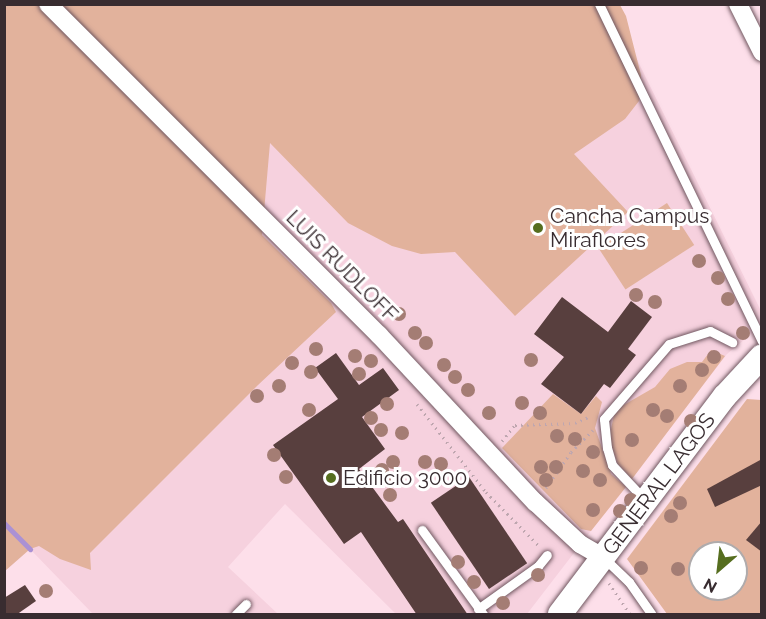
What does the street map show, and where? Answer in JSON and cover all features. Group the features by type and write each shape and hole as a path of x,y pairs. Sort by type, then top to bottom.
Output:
{"main road":[{"name":"GENERAL LAGOS","path":"560,615 725,396 762,356"}],"street":[{"name":"LUIS RUDLOFF","path":"48,4 380,335 490,456 600,564"},
{"path":"738,4 762,52"}],"lane":[{"path":"599,4 762,341"},
{"path":"646,502 612,465 607,448 604,418 669,344 710,331 732,342"},
{"path":"422,530 481,612 538,566 548,555"},
{"path":"600,564 629,582 651,615"},
{"path":"236,615 246,604"}],"path":[{"path":"416,402 486,492 548,555"},
{"path":"490,456 515,425 575,423 612,407"},
{"path":"536,502 571,452 604,418"},
{"path":"600,564 604,576 630,615"}],"shaded area":[{"path":"5,5 610,5 761,311 761,326 727,354 527,614 396,614 285,504 228,567 278,614 93,614 30,549 5,571"},
{"path":"5,5 620,5 626,16 641,75 639,101 625,119 574,154 628,212 515,316 455,252 421,254 392,246 348,223 270,143 262,235 331,303 336,312 258,385 90,553 91,570 60,559 39,546 30,549 5,571"},
{"path":"667,203 694,245 625,290 598,248"},
{"path":"711,350 725,356 632,479 618,464 612,448 610,434 615,410 655,387 670,369 687,362 702,362"},
{"path":"553,394 581,414 596,396 602,402 595,428 611,474 626,487 591,531 581,529 502,448"},
{"path":"747,399 761,400 761,614 667,614 627,559"}],"building":[{"path":"562,297 608,332 631,301 652,317 628,349 636,355 610,388 604,384 581,414 541,384 564,357 534,334"},
{"path":"336,353 359,385 383,368 399,390 362,417 385,449 359,469 398,522 403,519 468,615 417,615 361,532 344,544 273,445 338,399 315,368"},
{"path":"762,459 762,485 715,507 707,489"},
{"path":"469,477 527,563 489,589 431,503"},
{"path":"762,521 762,552 746,540"},
{"path":"25,585 36,601 16,615 4,615 4,598"}],"waterway":[{"path":"4,523 30,549"}],"place":[{"name":"Cancha Campus Miraflores","path":"538,228"},
{"name":"Edificio 3000","path":"331,478"}]}
